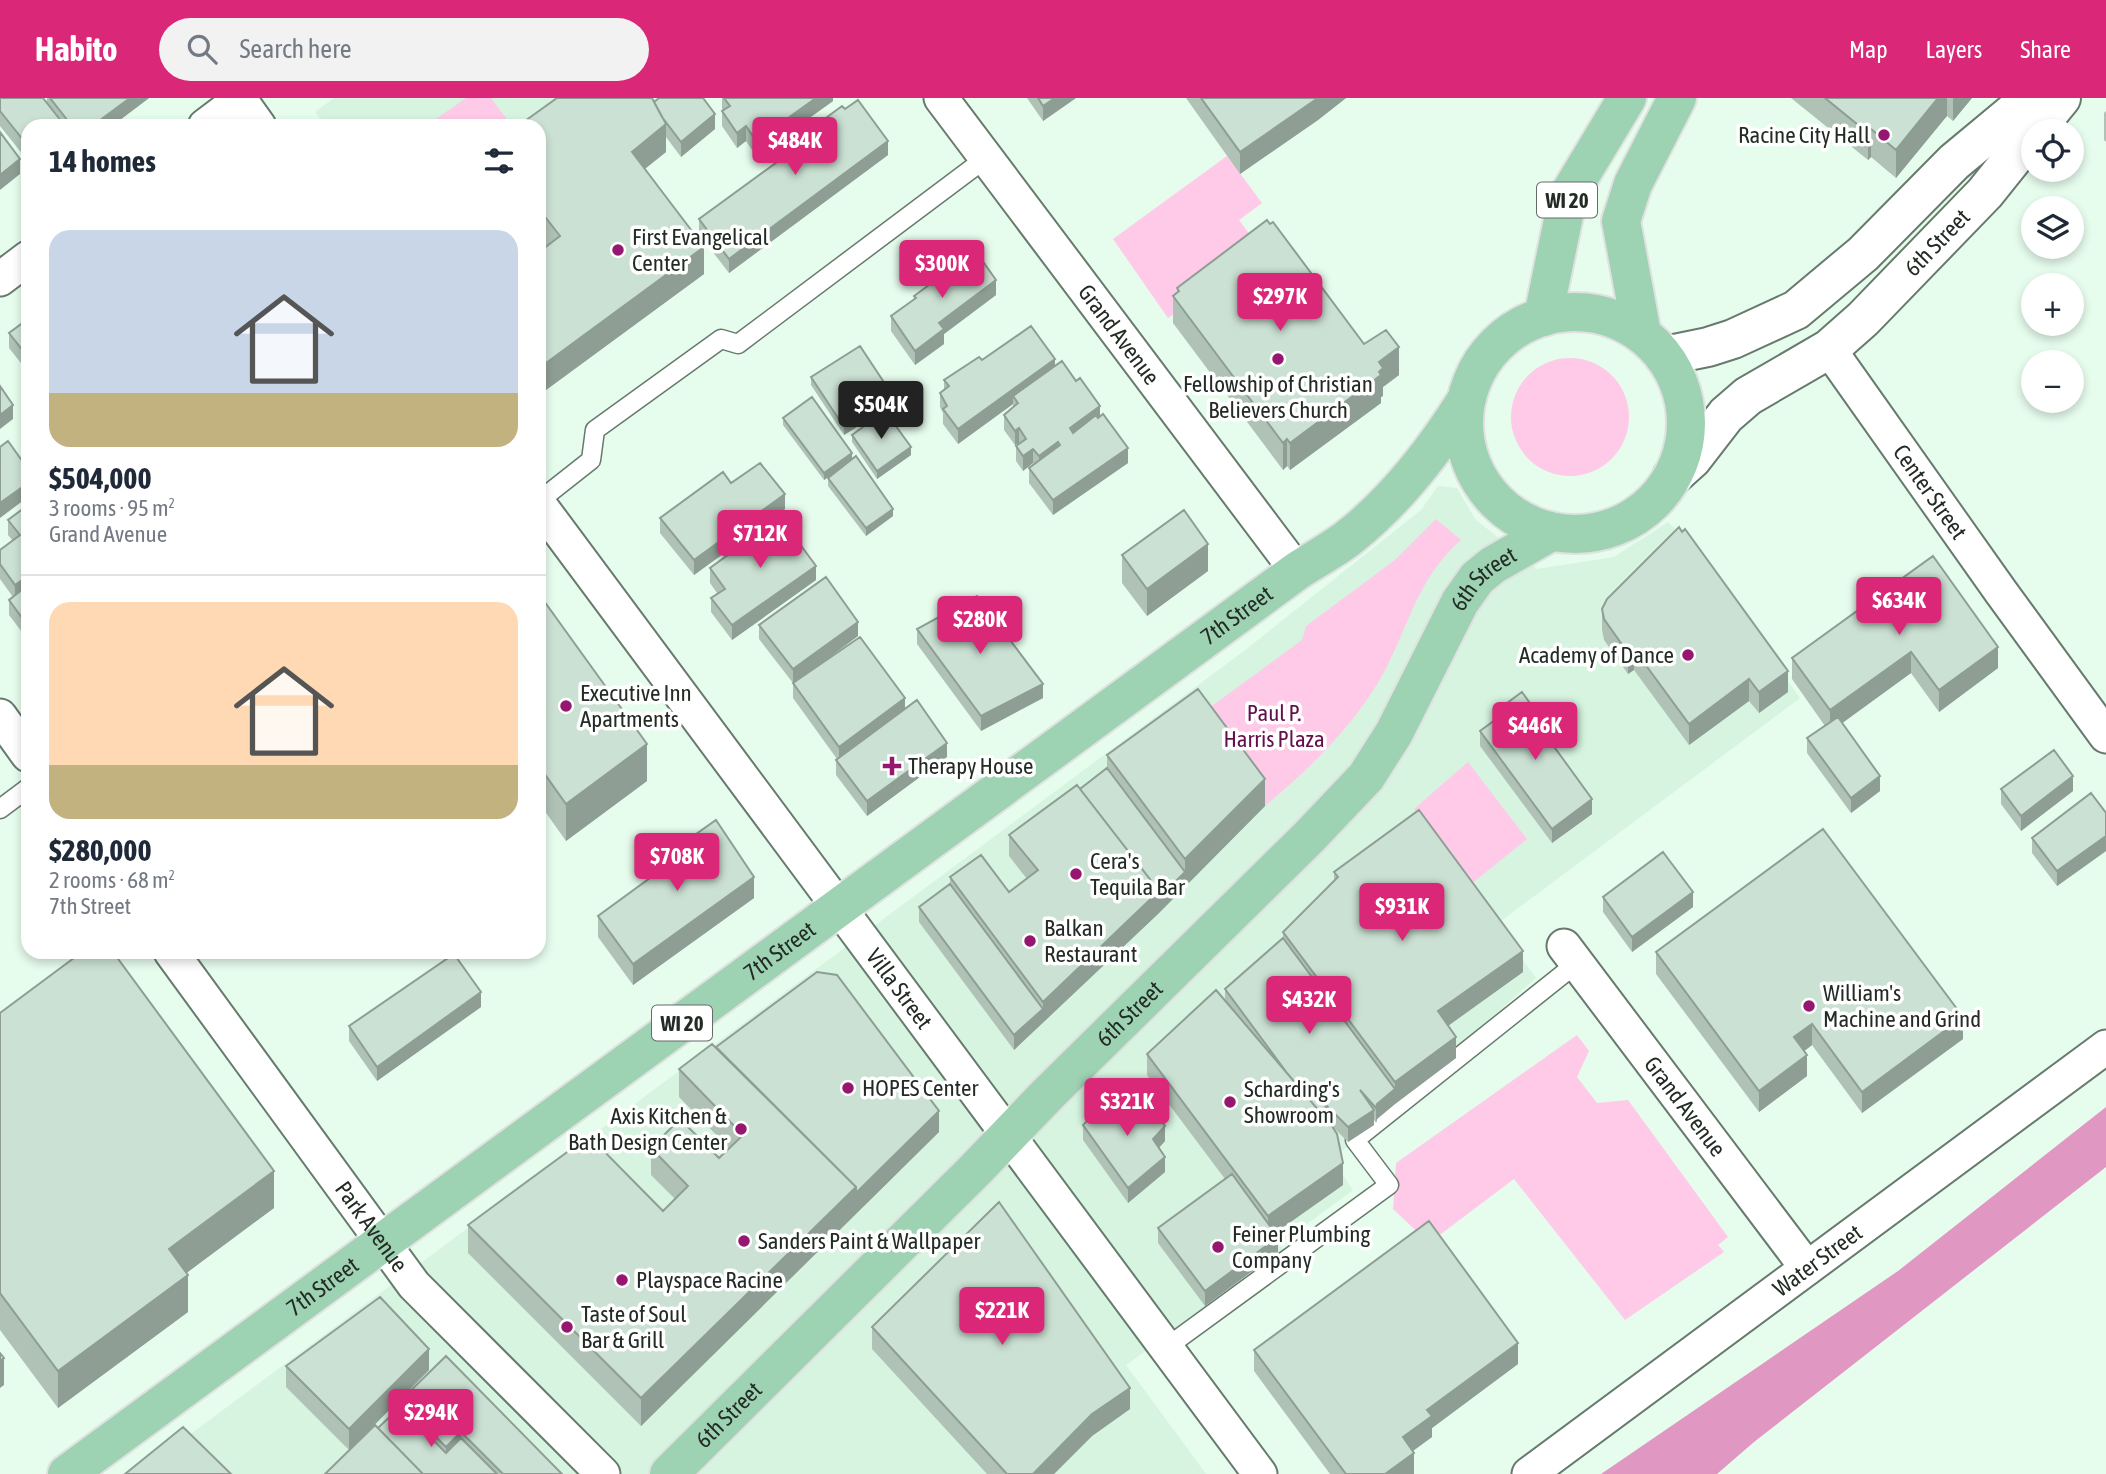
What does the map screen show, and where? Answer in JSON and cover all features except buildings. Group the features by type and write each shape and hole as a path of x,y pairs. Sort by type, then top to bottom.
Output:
{"main road":[{"name":"WI 20","path":"1465,402 1479,366 1500,341 1520,326 1543,317 1568,196 1627,98"},
{"name":"WI 20","path":"1552,532 1599,532 1621,524 1650,504 1672,477 1681,457 1686,415 1682,394 1675,374 1653,345 1621,221 1633,184 1677,98"},
{"path":"1543,317 1569,312 1595,314 1620,321 1653,345"},
{"path":"1465,402 1464,433 1467,454 1477,477 1490,496 1508,512 1529,524 1552,532"},
{"name":"7th Street","path":"67,1474 1297,571 1351,536 1380,510 1437,446 1465,402"},
{"name":"6th Street","path":"669,1474 1309,837 1366,777 1394,733 1460,602 1477,578 1505,557 1552,532"}],"street":[{"path":"214,119 240,98 255,119"},
{"name":"Grand Avenue","path":"941,98 1297,571"},
{"name":"6th Street","path":"1653,345 1708,347 1733,339 1796,310 1863,254 1954,162 2031,98"},
{"name":"6th Street","path":"2044,119 2061,98"},
{"name":"6th Street","path":"1672,477 1692,459 1726,415 1748,396 1829,349 1863,319 1953,227 2021,148"},
{"path":"0,279 21,263"},
{"name":"Center Street","path":"1829,349 2001,593 2106,736"},
{"name":"Villa Street","path":"546,512 838,909 1260,1474"},
{"path":"0,716 21,745"},
{"name":"Grand Avenue","path":"1571,955 1807,1268"},
{"name":"Park Avenue","path":"176,959 414,1285 603,1474"},
{"name":"Water Street","path":"1529,1474 2106,1047"}],"lane":[{"path":"546,496 591,460 595,430 721,339 738,344 986,158"},
{"path":"0,809 21,793"},
{"path":"1167,1347 1389,1185 1355,1140 1571,955"}],"shaded area":[{"path":"334,98 596,98 546,123 546,119 320,119 315,112"},
{"path":"1438,486 1457,488 1475,519 1537,569 1614,557 1668,522 1684,538 1800,698 1497,924 1536,978 1377,1119 1376,1123 1332,1159 1353,1190 1280,1244 1286,1252 1126,1365 1206,1474 137,1474 1244,651 1421,510"},
{"path":"2106,1107 2106,1167 1754,1442 1717,1474 1601,1474 1898,1271"}],"green space":[{"path":"466,98 491,98 507,119 436,119"},
{"path":"1227,156 1262,203 1239,220 1262,251 1168,318 1113,239"},
{"path":"1570,358 1593,362 1612,375 1625,394 1629,417 1625,440 1612,459 1593,472 1570,476 1547,472 1528,459 1515,440 1511,417 1515,394 1528,375 1547,362"},
{"name":"Paul P. Harris Plaza","path":"1436,519 1461,540 1446,555 1424,587 1383,674 1345,729 1265,806 1198,716 1302,640 1306,626 1395,560"},
{"path":"1468,762 1527,839 1470,885 1414,809"},
{"path":"1577,1035 1589,1051 1577,1077 1597,1103 1628,1100 1728,1237 1718,1245 1724,1252 1625,1320 1514,1179 1429,1243 1393,1209 1396,1163"}],"place":[{"name":"Racine City Hall","path":"1884,135"},
{"name":"First Evangelical Center","path":"618,250"},
{"name":"Fellowship of Christian Believers Church","path":"1278,359"},
{"name":"Academy of Dance","path":"1688,655"},
{"name":"Executive Inn Apartments","path":"566,706"},
{"name":"Therapy House","path":"892,766"},
{"name":"Cera's Tequila Bar","path":"1076,874"},
{"name":"Balkan Restaurant","path":"1030,941"},
{"name":"William's Machine and Grind","path":"1809,1006"},
{"name":"HOPES Center","path":"848,1088"},
{"name":"Scharding's Showroom","path":"1230,1102"},
{"name":"Axis Kitchen & Bath Design Center","path":"741,1129"},
{"name":"Sanders Paint & Wallpaper","path":"744,1241"},
{"name":"Feiner Plumbing Company","path":"1218,1247"},
{"name":"Playspace Racine","path":"622,1280"},
{"name":"Taste of Soul Bar & Grill","path":"567,1327"}]}
